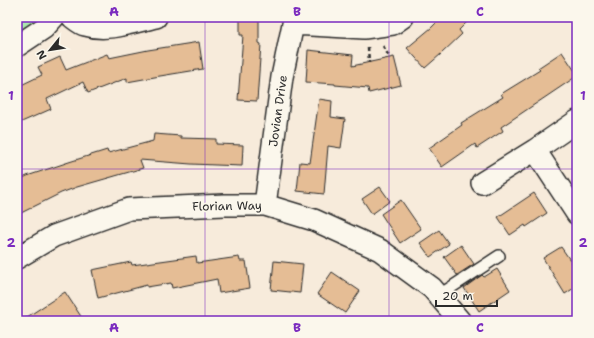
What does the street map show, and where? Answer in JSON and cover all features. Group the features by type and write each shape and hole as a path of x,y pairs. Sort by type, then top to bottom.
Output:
{"street":[{"path":"17,46 44,28 54,17"},
{"path":"72,17 83,25 99,28 156,17"},
{"path":"294,20 364,28 393,24 403,17"},
{"name":"Jovian Drive","path":"265,205 282,77 294,20"},
{"path":"482,183 535,150 577,121"},
{"path":"535,150 577,214"},
{"name":"Florian Way","path":"17,258 54,236 129,209 265,205 314,220 380,250 432,288 460,321"}],"lane":[{"path":"438,296 499,256"}],"path":[{"path":"433,17 437,21"}],"green space":[{"path":"17,17 51,17 17,41"}],"building":[{"path":"240,17 259,17 259,43 261,44 257,101 238,100 243,35 240,35"},
{"path":"442,17 472,17 459,30 462,34 425,68 407,48"},
{"path":"199,42 203,69 127,82 127,78 88,93 83,82 47,99 51,109 17,124 17,87 42,75 38,67 60,57 66,70 107,54 109,58"},
{"path":"308,50 353,55 352,66 394,57 401,85 369,93 368,88 306,82"},
{"path":"562,52 577,76 501,127 503,131 477,148 475,144 442,167 429,148 462,125 461,123 503,97 501,94 540,70 538,68"},
{"path":"319,99 332,101 331,117 345,119 341,148 328,146 324,194 297,191 300,162 310,163"},
{"path":"154,134 181,136 181,138 216,139 216,144 243,145 242,166 140,160 143,168 77,187 61,193 17,215 17,181 27,176 107,150 108,153 153,141"},
{"path":"380,187 390,201 372,214 362,199"},
{"path":"534,193 547,213 526,227 525,225 510,235 498,217"},
{"path":"401,200 421,229 400,243 381,214"},
{"path":"439,230 449,244 430,257 420,243"},
{"path":"461,245 474,264 457,275 444,257"},
{"path":"561,247 577,270 577,286 565,294 543,258"},
{"path":"196,256 197,263 239,257 240,261 246,261 250,288 219,293 217,279 172,288 171,283 147,287 147,285 98,298 92,270 131,262 132,265"},
{"path":"274,261 303,264 300,293 271,290"},
{"path":"497,269 510,290 479,311 464,288 482,275 484,277"},
{"path":"332,272 360,291 345,313 317,294"},
{"path":"65,292 84,321 21,321"}]}
